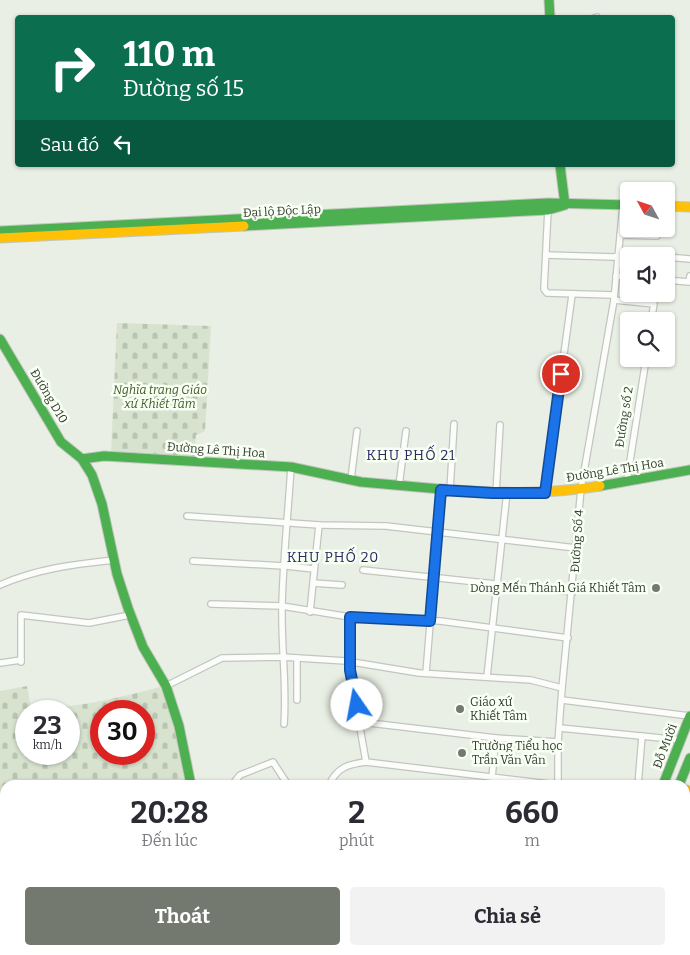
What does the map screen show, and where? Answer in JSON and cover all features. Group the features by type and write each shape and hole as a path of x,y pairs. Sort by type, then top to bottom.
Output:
{"main road":[{"path":"549,0 550,15"},
{"path":"560,167 565,206"},
{"name":"Đại lộ Độc Lập","path":"0,231 539,203 565,206 620,205"},
{"name":"Đại lộ Độc Lập","path":"0,238 548,210 565,206"},
{"path":"675,206 690,207"},
{"name":"Đường D10","path":"0,339 64,445 82,459"},
{"name":"Đường Lê Thị Hoa","path":"82,459 104,456 291,467 399,486 496,493 545,493 581,489 690,470"},
{"path":"82,459 92,475 102,504 114,560 130,615 143,647 166,686 184,744 190,780"},
{"name":"Đỗ Mười","path":"671,780 690,716"},
{"name":"Đỗ Mười","path":"665,780 690,728"},
{"path":"681,780 690,758"}],"street":[{"path":"548,210 544,289 547,293 614,298 654,304 653,312"},
{"name":"Đường Số 4","path":"558,780 558,742 562,688 573,592 581,489 614,298 620,235"},
{"path":"546,255 618,256"},
{"path":"675,258 690,259"},
{"path":"616,276 620,276"},
{"path":"675,281 689,282 690,276"},
{"path":"545,493 572,295"},
{"name":"Đường số 2","path":"627,480 645,367"},
{"path":"426,674 437,532 454,424"},
{"path":"496,493 500,425"},
{"path":"351,479 358,430"},
{"path":"399,486 406,430"},
{"path":"284,724 286,697 282,657 282,606 291,467"},
{"path":"487,678 507,492"},
{"path":"187,516 288,524 386,526 576,548"},
{"path":"310,612 319,525"},
{"path":"0,585 20,576 58,567 114,560"},
{"path":"194,561 314,569"},
{"path":"363,570 573,592"},
{"path":"313,583 342,585"},
{"path":"211,604 282,606 350,617 430,621 568,638"},
{"path":"0,663 21,661 21,615 89,623 130,615"},
{"path":"350,617 350,670 361,722 366,762"},
{"path":"166,686 222,658 282,657 350,661 426,674 531,680 562,688"},
{"path":"297,658 297,700"},
{"path":"562,700 690,716"},
{"path":"361,722 496,738 558,742"},
{"path":"560,728 683,740"},
{"path":"638,780 642,736"},
{"path":"492,777 496,738"},
{"path":"236,780 240,775 273,762 285,780"},
{"path":"332,780 339,769 352,763 366,762 517,780"},
{"path":"532,955 547,955"}],"green space":[{"name":"Nghĩa trang Giáo xứ Khiết Tâm","path":"117,323 211,326 205,431 196,435 194,456 111,453"},
{"path":"27,686 30,700 15,700 15,765 80,765 80,704 90,703 90,765 155,765 155,700 105,700 160,687 176,729 184,780 0,780 0,691"}],"traffic: fast":[{"path":"549,0 550,15"},
{"path":"560,167 565,205"},
{"path":"0,231 548,203 620,205"},
{"path":"244,226 548,210 562,206"},
{"path":"0,339 61,442 82,459 92,475 102,504 117,574 143,647 166,686 179,726 190,780"},
{"path":"82,459 104,456 291,467 361,482 440,489"},
{"path":"600,486 690,470"},
{"path":"665,780 690,716"},
{"path":"681,780 690,758"}],"traffic: slow":[{"path":"675,206 690,207"},
{"path":"0,238 244,226"},
{"path":"440,489 520,492 560,491 600,486"}],"place":[{"name":"Dòng Mến Thánh Giá Khiết Tâm","path":"656,588"},
{"name":"Giáo xứ Khiết Tâm","path":"460,709"},
{"name":"Trường Tiểu học Trần Văn Vân","path":"462,753"}],"district":[{"name":"KHU PHỐ 21","path":"411,455"},
{"name":"KHU PHỐ 20","path":"333,557"}],"route":[{"path":"357,705 350,670 350,617 430,621 441,490 492,493 545,493 561,374"}]}
